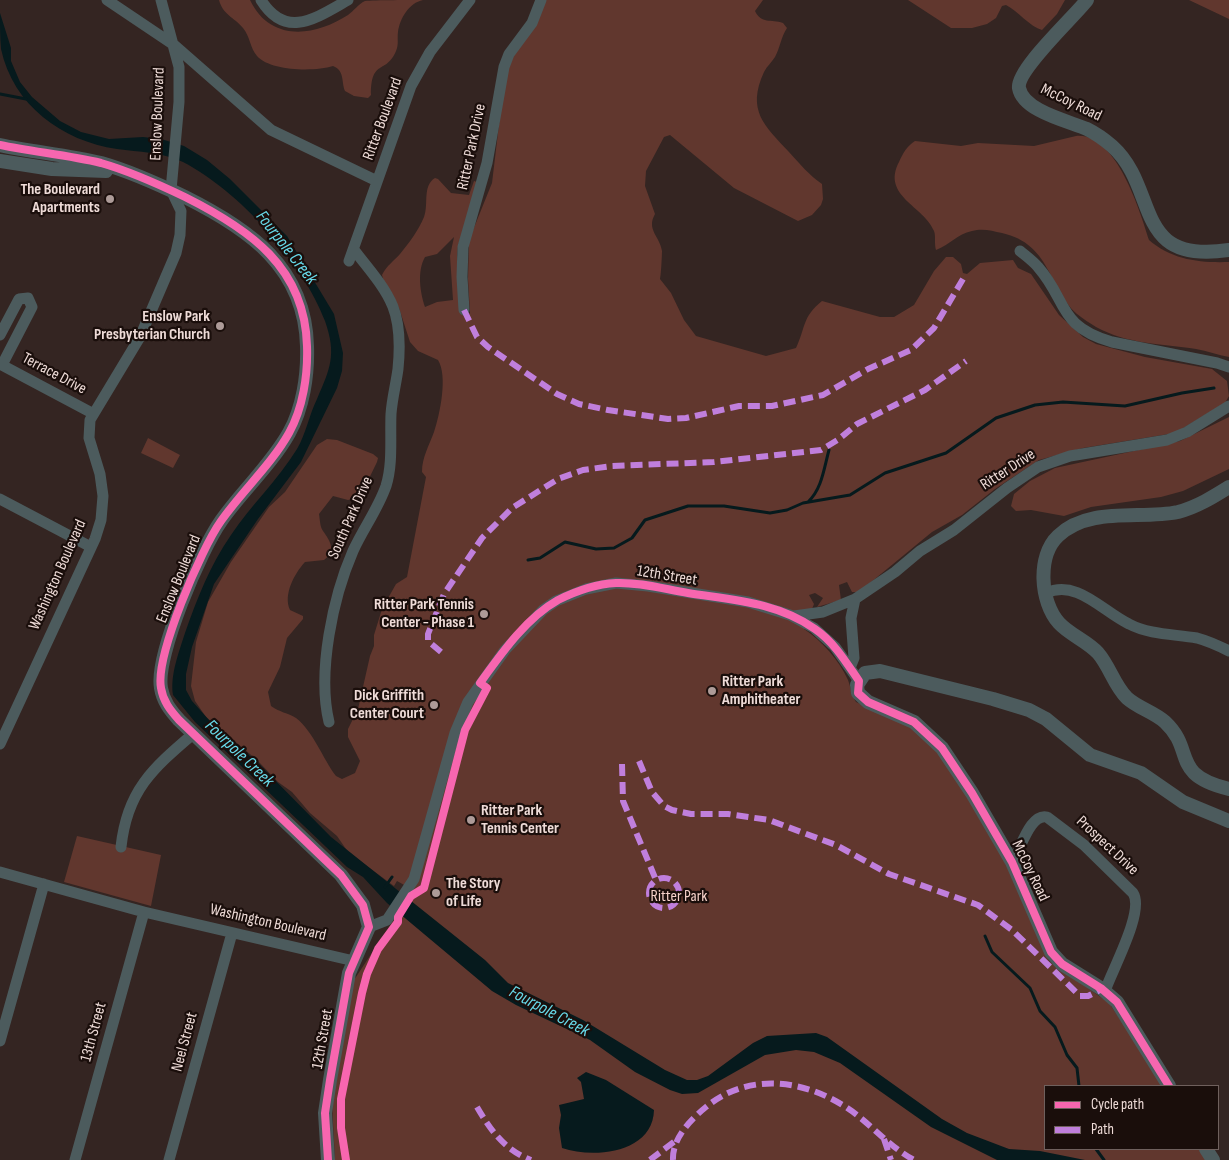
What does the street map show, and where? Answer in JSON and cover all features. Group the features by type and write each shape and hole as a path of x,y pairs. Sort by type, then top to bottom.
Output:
{"street":[{"path":"107,0 174,46"},
{"name":"Enslow Boulevard","path":"161,0 174,46 180,82 171,190 239,227 269,252 282,268 295,290 305,318 307,336 306,372 296,418 280,447 227,512 210,537 195,569 161,664 160,687 163,699 193,734 341,875 363,905 369,927"},
{"path":"261,0 272,14 286,22 295,23 311,19 348,0"},
{"name":"Ritter Boulevard","path":"349,261 414,80 430,52 470,0"},
{"name":"Ritter Park Drive","path":"464,310 463,247 487,162 505,61 532,23 541,0"},
{"name":"McCoy Road","path":"1088,0 1027,66 1019,79 1020,94 1032,106 1096,134 1115,148 1130,169 1151,221 1164,238 1177,245 1194,250 1229,250"},
{"name":"Enslow Boulevard","path":"174,46 271,130 377,181"},
{"path":"0,145 100,163 171,190"},
{"path":"0,161 52,169 122,172"},
{"name":"Washington Boulevard","path":"0,744 91,547 101,520 103,496 100,474 89,438 92,413 140,337 176,253 181,217 178,201 171,190"},
{"name":"South Park Drive","path":"328,722 325,702 326,673 335,612 354,550 386,484 391,413 400,346 400,328 390,300 354,250"},
{"path":"1020,251 1039,268 1066,314 1087,332 1112,342 1229,367"},
{"path":"0,335 19,299 28,298 32,306 1,365"},
{"name":"Terrace Drive","path":"1,365 92,413"},
{"name":"Ritter Drive","path":"790,615 802,616 823,612 855,599 895,572 920,550 954,530 1006,488 1038,467 1070,456 1167,440 1187,432 1229,406"},
{"path":"1229,487 1189,509 1166,513 1104,517 1080,523 1066,530 1056,539 1048,552 1044,573 1050,608 1059,624 1097,652 1125,696 1158,717 1170,728 1191,771 1202,779 1229,788"},
{"path":"0,499 91,547"},
{"name":"12th Street","path":"328,1160 325,1126 326,1102 349,973 369,927 384,923 391,916 418,870 461,717 494,664 543,610 577,592 616,583 727,598 764,606 790,615 822,634 859,681"},
{"path":"1046,593 1061,589 1078,592 1130,625 1152,632 1198,638 1229,651"},
{"path":"850,668 854,658 851,618 855,599"},
{"path":"859,681 865,673 880,671 1023,708 1046,720 1090,755 1141,773 1183,802 1229,820"},
{"name":"McCoy Road","path":"859,681 858,693 864,700 914,722 942,748 972,793 1012,862 1051,952 1062,964 1105,991 1122,1008 1168,1085"},
{"path":"121,847 124,821 139,787 154,769 193,734"},
{"name":"Prospect Drive","path":"1012,862 1034,819 1047,816 1084,845 1133,892 1137,903 1133,921 1105,991"},
{"name":"Washington Boulevard","path":"0,872 144,912 354,961"},
{"path":"0,1041 44,884"},
{"name":"13th Street","path":"75,1160 144,912"},
{"name":"Neel Street","path":"170,1160 232,933"}],"green space":[{"path":"219,0 250,0 259,14 269,23 281,29 294,32 321,28 335,22 348,15 365,1 423,0 413,4 403,17 399,27 396,51 388,63 376,71 371,95 368,98 354,96 345,91 341,73 333,66 315,69 293,69 272,65 263,61 255,53 240,24 226,13"},
{"name":"Ritter Park","path":"546,0 763,0 755,11 757,15 763,19 783,23 787,28 777,54 764,72 757,97 758,108 761,117 772,134 822,184 823,199 821,205 812,215 798,221 734,188 670,135 664,137 646,171 645,186 655,214 652,224 653,229 662,251 660,279 671,293 684,320 696,336 766,356 796,348 808,317 822,301 880,317 894,317 914,305 934,271 946,257 953,257 961,264 963,273 967,274 980,263 1013,260 1018,268 1031,274 1059,315 1083,337 1096,344 1145,357 1212,369 1227,381 1229,396 1225,403 1175,433 1083,448 1039,460 995,489 962,515 932,532 859,592 852,592 847,582 839,585 841,600 817,607 823,598 815,593 809,595 814,604 804,629 835,658 848,680 856,702 911,727 943,755 1010,867 1049,961 1109,1003 1164,1085 1044,1085 1044,1150 1203,1150 1208,1160 335,1160 332,1104 354,980 410,895 415,891 397,881 394,886 348,852 337,836 310,813 292,792 278,782 257,760 206,717 195,701 191,686 196,642 208,602 231,562 269,507 285,492 317,445 327,439 337,440 373,454 378,458 360,497 348,500 333,496 319,514 321,528 328,538 331,550 328,557 324,560 305,562 297,572 291,585 288,598 290,610 303,616 303,619 287,638 280,667 268,692 271,706 296,718 308,730 336,776 342,779 355,773 360,761 348,737 348,729 358,709 374,646 374,635 382,609 396,584 407,577 426,477 422,472 423,461 441,406 443,385 441,367 438,360 418,351 410,342 399,308 382,275 407,246 422,222 427,190 431,181 435,178 438,179 451,193 469,195 474,181 480,183 458,246 457,255 462,315 470,313 468,279 469,240 492,183 506,66","holes":["454,237 450,256 453,300 437,302 425,307 420,282 422,263 425,257 437,254"]},
{"path":"908,0 1065,0 1057,14 1042,30 1033,26 1006,5 1002,6 996,18 987,24 972,28 951,28"},
{"path":"1189,0 1229,0 1229,19"},
{"path":"1076,136 1090,138 1103,146 1114,160 1132,193 1149,240 1167,252 1187,259 1229,262 1229,357 1196,349 1132,340 1108,333 1096,327 1077,314 1067,304 1040,257 1030,247 1018,239 1002,233 984,230 967,232 936,250 935,233 929,222 906,200 895,184 895,174 899,162 906,150 915,141 961,146 978,143 1034,146"},
{"path":"1229,417 1229,469 1183,491 1161,497 1091,507 1064,516 1031,510 1016,511 1011,506 1014,494 1030,481 1055,468 1180,441"},
{"path":"148,438 180,455 173,468 141,453"},
{"path":"77,836 161,855 151,906 64,882"}],"water":[{"name":"Fourpole Creek","path":"0,13 11,48 11,61 20,82 32,97 60,121 81,132 109,139 143,137 161,139 184,146 207,160 230,179 287,236 334,314 343,353 342,371 337,388 301,462 258,519 214,584 192,647 186,674 186,690 192,701 209,720 259,764 331,837 485,960 508,983 583,1020 665,1070 687,1080 697,1080 708,1076 753,1043 767,1036 816,1033 827,1037 942,1119 967,1133 1009,1149 1040,1151 1085,1160 997,1160 931,1127 840,1063 814,1052 796,1050 765,1055 698,1093 682,1094 670,1090 635,1072 590,1040 516,1005 492,991 387,903 363,877 347,867 195,722 173,695 172,687 174,672 185,633 205,582 223,546 290,460 300,443 328,370 331,353 329,333 315,298 285,252 247,209 226,191 204,175 175,159 159,154 97,145 77,138 59,129 28,103 16,87 7,69 1,49"},
{"path":"586,1072 606,1080 654,1110 651,1124 644,1136 633,1144 605,1152 590,1153 562,1148 559,1128 561,1115 559,1105 584,1099 581,1082 577,1078"}],"waterway":[{"path":"0,94 26,99"},
{"path":"528,560 540,558 565,542 596,549 614,548 632,538 645,520 688,506 724,506 770,513 787,510 803,503 850,495 885,473 946,453 996,418 1035,405 1063,402 1125,406 1214,388"},
{"path":"808,502 819,485 829,450"},
{"path":"385,887 392,877"},
{"path":"985,936 992,952 1030,988 1040,1011 1055,1027 1067,1055 1077,1068 1079,1085"},
{"path":"1097,1150 1104,1160"}],"marked path":[{"path":"464,310 477,337 488,347 557,394 579,404 608,410 668,419 686,418 739,406 772,406 823,395 868,369 911,350 934,328 966,274"},
{"path":"441,652 428,641 428,634 444,594 482,538 512,508 558,479 583,470 612,466 714,462 821,450 839,439 857,424 925,390 966,361"},
{"path":"639,761 652,792 664,806 672,810 691,814 728,814 769,820 836,845 889,874 978,905 1012,930 1080,996 1088,996 1102,989"},
{"path":"622,764 623,801 656,880"},
{"path":"664,878 675,882 679,893 675,904 664,908 653,904 649,893 653,882 664,878"},
{"path":"673,1160 673,1152 679,1137 700,1112 724,1095 743,1087 762,1084 782,1084 802,1088 840,1103 914,1160"},
{"path":"477,1107 488,1124 506,1145 531,1160"},
{"path":"884,1139 891,1160"},
{"path":"650,1160 675,1141"}],"cycle path":[{"path":"0,145 101,163 143,178 209,209 251,237 269,254 284,273 296,294 304,318 307,368 298,413 282,445 221,521 202,554 172,628 161,673 161,688 167,705 179,720 341,875 363,905 369,927 349,973 325,1113 328,1160"},
{"path":"346,1160 341,1128 341,1099 367,974 378,949 398,922 398,917 411,896 424,888 465,730 487,688 480,683 515,637 535,616 558,600 594,586 609,584 643,585 737,600 785,613 822,634 839,653 859,681 858,693 868,702 914,722 942,748 972,793 1012,862 1051,952 1062,964 1102,989 1117,1002 1168,1085"}],"place":[{"name":"The Boulevard Apartments","path":"110,199"},
{"name":"Enslow Park Presbyterian Church","path":"220,326"},
{"name":"Ritter Park Tennis Center - Phase 1","path":"484,614"},
{"name":"Ritter Park Amphitheater","path":"712,691"},
{"name":"Dick Griffith Center Court","path":"434,705"},
{"name":"Ritter Park Tennis Center","path":"471,820"},
{"name":"The Story of Life","path":"436,893"}]}
